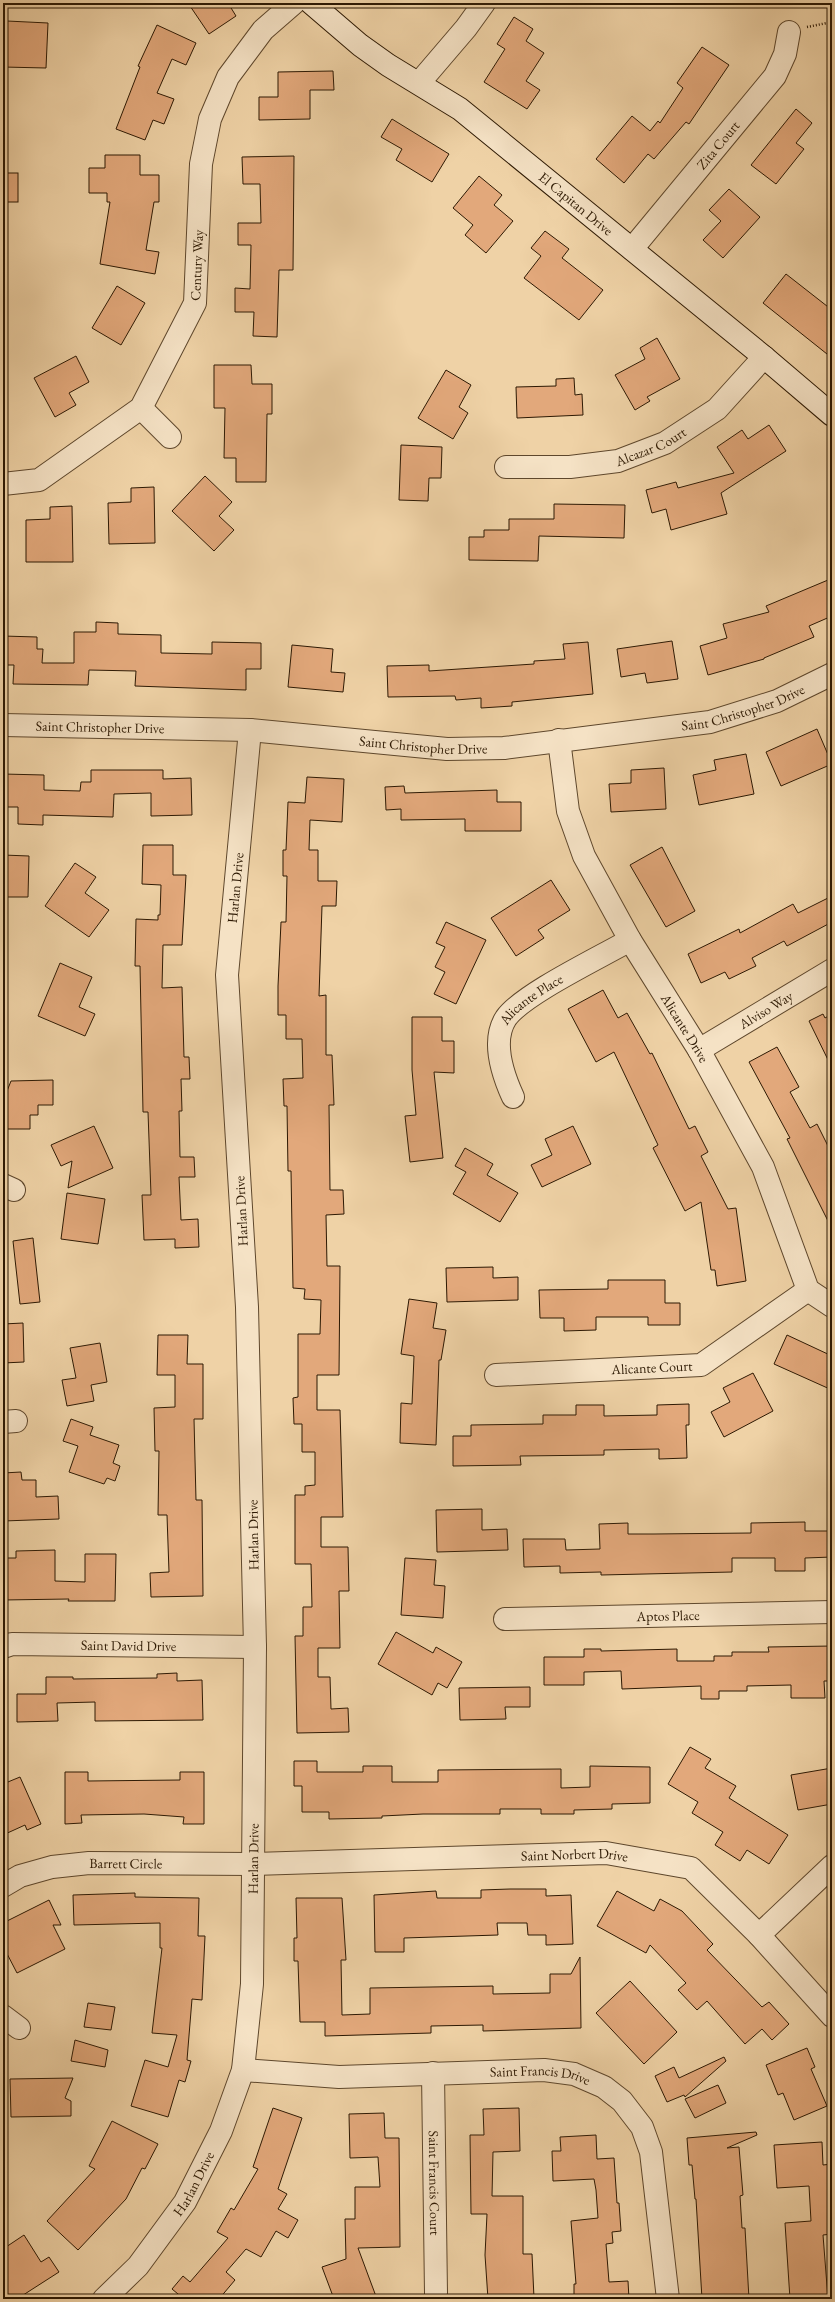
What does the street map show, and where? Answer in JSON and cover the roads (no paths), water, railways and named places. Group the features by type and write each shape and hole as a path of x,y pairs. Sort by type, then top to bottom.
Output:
{"street":[{"name":"Century Way","path":"3,484 39,480 141,408 195,303 201,164 210,119 228,77 263,30 294,3"},
{"name":"El Capitan Drive","path":"311,3 360,45 460,109 764,357 832,415"},
{"path":"419,83 466,28 484,3"},
{"name":"Zita Court","path":"632,249 775,76 785,54 789,32"},
{"name":"Alcazar Court","path":"506,467 570,467 618,461 665,443 717,409 764,357"},
{"path":"141,408 170,437"},
{"name":"Saint Christopher Drive","path":"3,725 250,730 447,749 504,748 710,722 777,701 832,674"},
{"name":"Harlan Drive","path":"104,2299 138,2266 185,2202 221,2131 244,2070 252,1984 255,1647 247,1308 227,975 250,730"},
{"name":"Alicante Drive","path":"559,740 568,811 584,856 630,940 699,1050 763,1167 808,1290"},
{"name":"Alicante Place","path":"512,1097 503,1075 498,1044 506,1019 524,1001 630,940"},
{"name":"Alviso Way","path":"699,1050 832,970"},
{"path":"808,1290 832,1306"},
{"name":"Alicante Court","path":"496,1375 701,1365 808,1290"},
{"name":"Aptos Place","path":"505,1619 832,1612"},
{"name":"Saint David Drive","path":"3,1647 12,1644 255,1647"},
{"name":"Saint Norbert Drive","path":"253,1864 606,1853 691,1868 760,1935 832,2016"},
{"name":"Barrett Circle","path":"3,1886 20,1876 52,1867 81,1864 253,1864"},
{"path":"760,1935 832,1866"},
{"name":"Saint Francis Drive","path":"244,2070 338,2077 544,2070 574,2074 604,2087 622,2101 642,2127 651,2152 668,2299"},
{"name":"Saint Francis Court","path":"433,2073 436,2293"}]}
